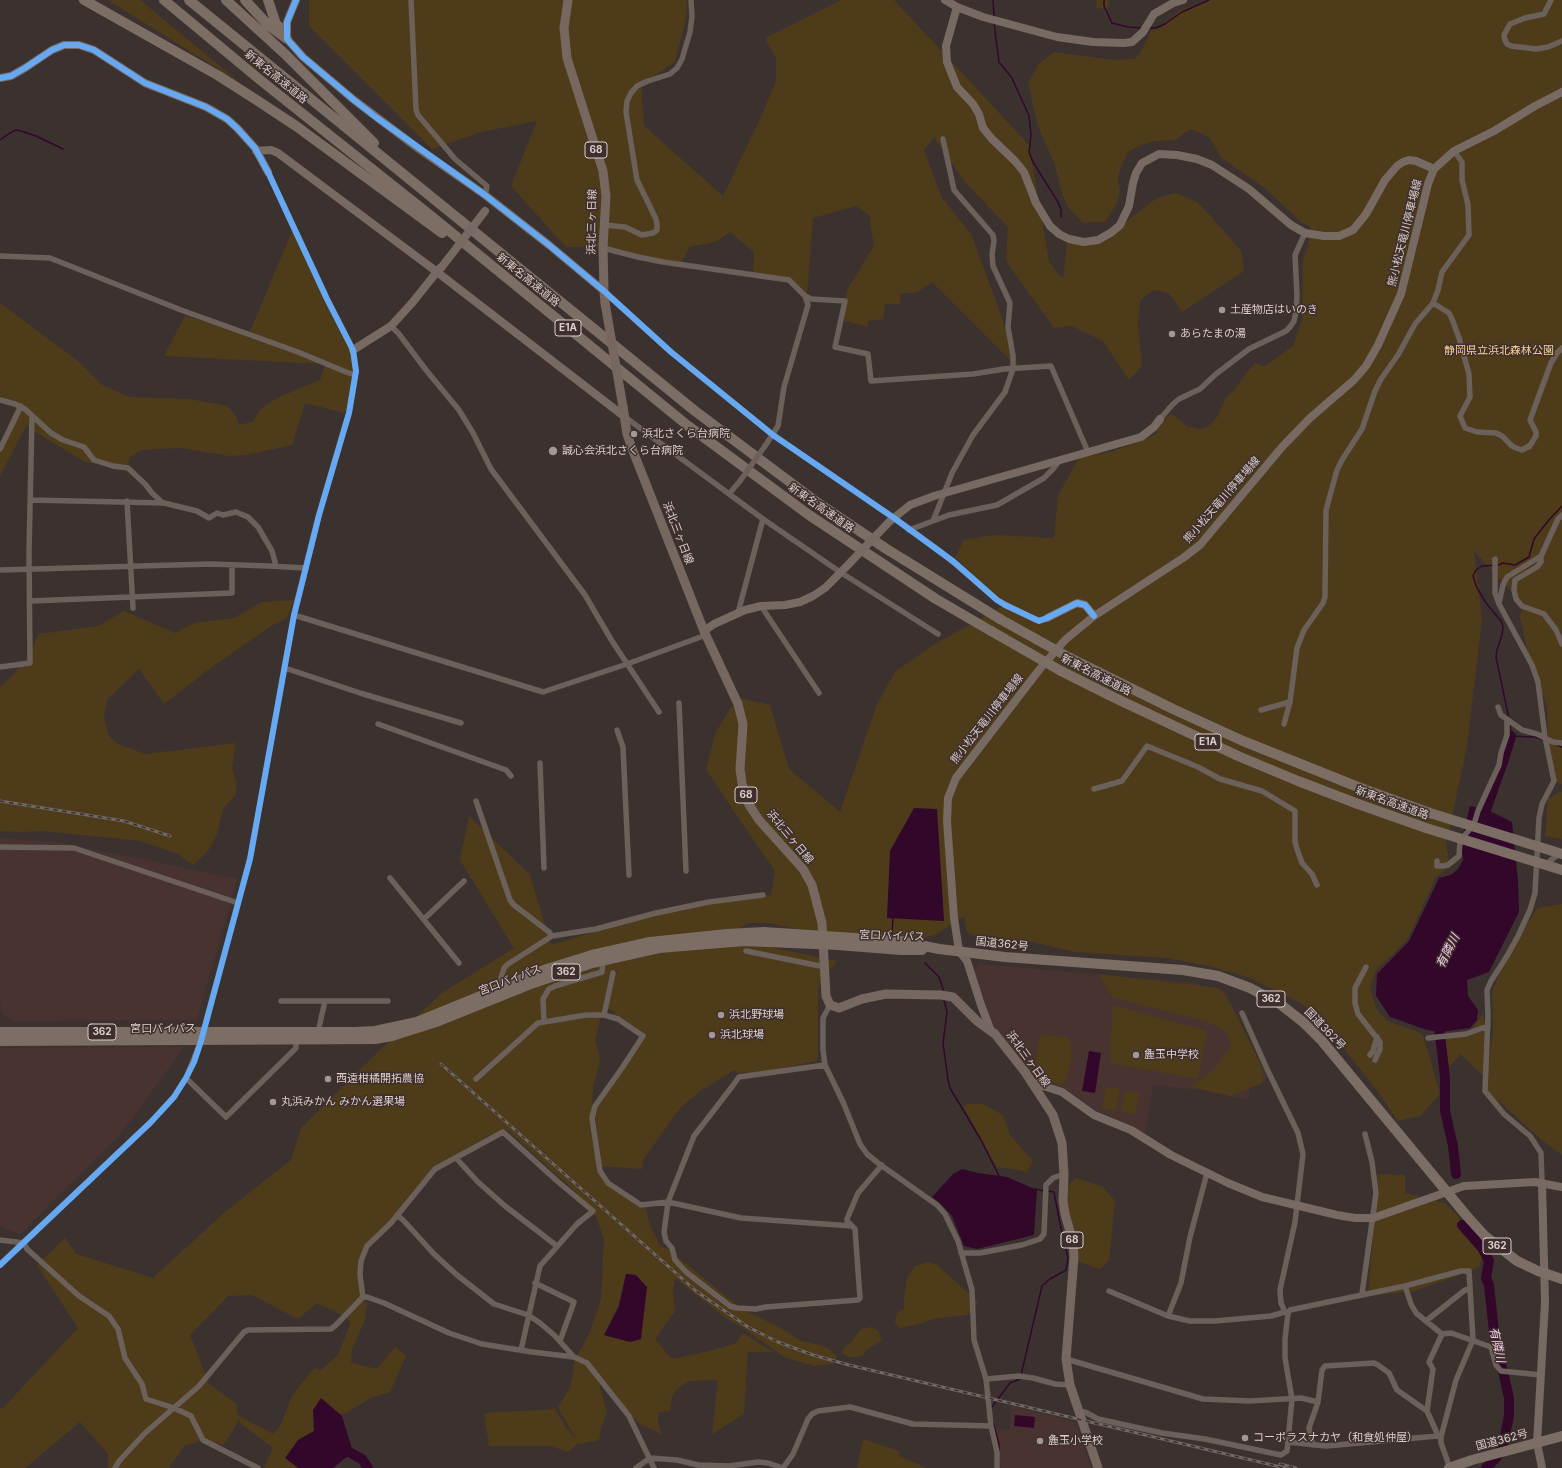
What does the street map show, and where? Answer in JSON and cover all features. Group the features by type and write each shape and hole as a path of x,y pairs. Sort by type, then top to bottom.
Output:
{"highway":[{"path":"84,0 219,76 296,126 426,221 587,344"},
{"name":"新東名高速道路","path":"164,0 259,79 431,216 693,429 809,515 916,586 991,632 1115,698 1238,756 1298,782 1426,828 1562,870"},
{"name":"新東名高速道路","path":"189,0 410,178 694,411 818,503 885,548 1000,619 1070,658 1173,709 1302,765 1363,789 1430,813 1562,853"},
{"path":"226,0 285,54 410,178"},
{"path":"245,0 268,25 287,34"},
{"path":"268,0 276,24 287,34"},
{"name":"宮口バイパス","path":"0,1032 202,1036 296,1040 365,1040 392,1036 436,1022 506,990 547,969 592,955 650,942 727,934 764,932 823,940"},
{"name":"宮口バイパス","path":"0,1041 355,1032 396,1027 417,1022 506,990 592,963 659,948 744,941 823,940 900,941 939,949"},
{"name":"国道362号","path":"939,949 1006,956 1183,970 1218,976 1255,990 1292,1012 1315,1033 1485,1236 1516,1261 1544,1274 1562,1279"},
{"name":"国道362号","path":"1449,1468 1562,1436"}],"main road":[{"name":"浜北三ヶ日線","path":"568,0 564,28 567,58 603,171 606,196 603,248 605,303 627,434 705,633 738,704 743,724 740,769 742,783 748,803 759,820 803,869 812,885 822,924 826,996 830,1005 839,1008 844,1007 862,999 878,995 947,996 956,999 978,1021 995,1034 1031,1082 1053,1115 1062,1143 1064,1174 1063,1202 1073,1242 1074,1257 1066,1359 1070,1385 1098,1468"}],"street":[{"path":"296,0 287,22 287,34 303,57 354,100 419,149 485,195 549,245 671,352 772,435 954,562 997,600 1036,620 1043,620 1077,603 1085,605 1094,616"},
{"path":"411,0 416,109 418,115 455,159 487,186 485,195"},
{"path":"604,225 625,227 642,235 653,233 657,230 656,220 637,180 626,112 627,101 638,86 670,74 680,63 690,32 692,16 691,0"},
{"path":"945,0 957,7 983,17 1072,40 1124,43 1132,42 1143,32 1154,14 1172,3 1183,0"},
{"path":"1551,0 1544,14 1525,18 1510,24 1504,35 1505,40 1507,44 1511,46 1536,49 1548,47 1562,41"},
{"path":"957,7 946,46 947,62 955,81 979,114 983,128 1024,172 1036,203 1050,226 1059,234 1069,239 1084,242 1098,240 1112,232 1120,225 1126,215 1133,183 1139,168 1142,163 1149,158 1159,154 1197,158 1212,165 1249,189 1291,225 1305,233 1316,236 1344,235 1353,230 1366,214 1386,180 1397,166 1403,162 1409,160 1416,161 1434,170"},
{"path":"0,78 11,76 52,50 64,45 79,45 99,53 145,83 216,111 237,128 256,151 268,172 327,299 353,350 355,375 349,413 305,568 294,615 250,859 197,1054 186,1078 174,1097 152,1122 96,1173 0,1265"},
{"name":"熊小松天竜川停車場線","path":"991,1031 967,961 959,951 954,918 947,821 948,798 956,778 972,755 1065,640 1094,616 1183,558 1200,545 1282,447 1310,418 1354,380 1366,366 1378,345 1401,294 1428,184 1434,170 1454,151 1494,131 1535,106 1562,92"},
{"path":"933,521 952,473 973,435 1004,392 1012,369 1013,356 1008,327 1010,303 994,266 992,254 994,241 993,236 954,190 943,139"},
{"path":"256,151 271,150 278,153 439,270 625,417 729,494 938,634"},
{"path":"1284,724 1290,702 1296,648 1304,630 1323,603 1325,597 1326,510 1337,470 1362,429 1375,391 1381,379 1398,355 1415,324 1433,303 1442,272 1469,235 1468,205 1462,180 1462,162 1454,151"},
{"path":"353,350 391,326 412,303 493,202"},
{"path":"294,615 542,692 627,664 705,633 714,624 740,612 761,606 785,605 800,602 813,596 824,588 892,520 910,505 944,493 1141,437 1154,427 1179,399 1200,389 1216,374 1250,349 1290,327 1294,321 1296,312 1297,295 1295,256 1305,233"},
{"path":"603,248 663,262 789,280 805,296 811,299 845,301 835,347 868,354 872,381 973,374 1050,366 1088,452"},
{"path":"0,256 50,258 181,310 298,352 355,375"},
{"path":"729,494 778,426 784,387 808,305 805,296"},
{"path":"1433,303 1449,313 1459,338 1469,374 1470,397 1460,416 1465,428 1477,432 1496,433 1516,448 1522,450 1529,447 1536,436 1536,432 1530,420 1551,363 1562,348"},
{"path":"391,326 459,410 473,433 491,470 585,595 627,664 659,712"},
{"path":"0,400 20,406 51,433 64,440 84,447 94,460 113,466 128,468 164,503"},
{"path":"0,449 20,406"},
{"path":"0,667 30,663 30,500 32,416"},
{"path":"909,530 969,510 997,505 1044,478 1059,460"},
{"path":"30,500 164,503 197,511 209,518 217,513 222,515 236,512 248,517 258,527 272,551 276,566"},
{"path":"127,501 133,608"},
{"path":"1562,516 1558,519 1541,556 1541,562 1537,567 1515,580 1514,590 1516,599 1522,606 1544,614 1556,630 1562,644"},
{"path":"740,612 739,609 763,518"},
{"path":"1499,604 1503,585 1507,577 1541,556"},
{"path":"1495,563 1495,593 1499,604 1532,665 1538,682 1545,739 1554,781 1542,804 1539,818 1535,893 1530,910 1518,936 1507,956 1490,981 1487,990 1488,1026 1485,1091 1504,1114 1530,1136 1541,1153 1545,1302 1537,1443 1542,1468"},
{"path":"0,570 232,565 305,568"},
{"path":"30,601 232,593 232,565"},
{"path":"761,606 819,693"},
{"path":"285,668 360,693 462,723"},
{"path":"1260,710 1290,702"},
{"path":"679,703 686,870"},
{"path":"1498,707 1501,715 1522,730 1553,742 1562,743"},
{"path":"1437,861 1438,866 1448,865 1459,856 1460,841 1474,824 1478,811 1499,765 1507,735 1507,719"},
{"path":"378,724 506,770 511,776"},
{"path":"617,730 623,747 629,875"},
{"path":"1094,788 1122,781 1147,746 1198,767 1220,779 1262,791 1295,811 1296,842 1298,852 1302,863 1312,874 1317,885"},
{"path":"540,763 544,868"},
{"path":"476,801 510,900 552,936"},
{"path":"0,847 74,848 238,903"},
{"path":"1537,870 1562,853"},
{"path":"390,878 459,963"},
{"path":"424,919 464,881"},
{"path":"506,990 501,978 504,968 552,936 596,929 656,913 709,902 763,895"},
{"path":"746,951 825,967"},
{"path":"544,1021 543,999 549,989 602,972 603,960"},
{"path":"1366,967 1355,988 1354,996 1356,1010 1377,1037 1381,1046 1375,1060"},
{"path":"604,1015 613,973"},
{"path":"281,1001 388,1001"},
{"path":"318,1032 325,1001"},
{"path":"830,1005 824,1018 823,1050 825,1065 843,1102 860,1144 867,1154 882,1166 928,1198 945,1214 953,1228 972,1290 974,1340 986,1379 991,1426 997,1452 997,1468"},
{"path":"1079,1412 1085,1412 1089,1415 1105,1420 1162,1433 1205,1439 1275,1455 1284,1454 1287,1451 1292,1399 1285,1358 1286,1312 1281,1304 1280,1290 1295,1222 1302,1154 1298,1133 1242,1013"},
{"path":"476,1079 538,1023 544,1021 604,1015 618,1019 643,1036 595,1106 592,1118 600,1171 608,1183 641,1206 668,1202 741,1218 852,1226"},
{"path":"1428,1038 1466,1034 1488,1026"},
{"path":"1370,1055 1373,1052 1377,1037"},
{"path":"186,1078 226,1117 296,1048 296,1040"},
{"path":"825,1065 739,1077 694,1136 668,1202 664,1232 666,1241 672,1248 675,1260 686,1272 730,1306 737,1308 756,1309 858,1300 860,1298 855,1229 847,1221 858,1193 882,1166"},
{"path":"1031,1082 1062,1092 1094,1114 1131,1130 1159,1148 1206,1173 1246,1191 1296,1206 1350,1218 1373,1218 1464,1186 1535,1182 1562,1187"},
{"path":"363,1297 360,1275 361,1260 367,1246 397,1215 435,1169 503,1132 557,1181 593,1211 557,1246 540,1266 521,1350"},
{"path":"1362,1294 1376,1193 1372,1162 1364,1134"},
{"path":"456,1158 478,1182 505,1206 557,1246"},
{"path":"1168,1316 1181,1283 1190,1237 1206,1173"},
{"path":"961,1253 980,1253 1022,1245 1040,1239 1044,1234 1046,1187 1048,1182 1053,1178 1064,1174"},
{"path":"397,1215 434,1254 457,1275 489,1300 508,1309 528,1315 540,1323 560,1341 574,1357"},
{"path":"0,1239 24,1243"},
{"path":"24,1243 27,1249 79,1296 109,1316 118,1330 125,1358 139,1379 146,1399 174,1408 191,1416 203,1440 258,1468"},
{"path":"1109,1291 1168,1316 1190,1321 1215,1321 1271,1316 1290,1310 1405,1286 1461,1271 1469,1271 1473,1340 1456,1380 1439,1436"},
{"path":"535,1284 574,1302 560,1341"},
{"path":"1405,1286 1411,1304 1416,1313 1442,1334"},
{"path":"1426,1321 1465,1290 1470,1289"},
{"path":"363,1297 384,1303 449,1333 482,1344 574,1357 587,1363 626,1412 654,1468"},
{"path":"115,1468 120,1460 144,1433 199,1386 244,1332 248,1330 331,1329 363,1297"},
{"path":"1442,1334 1451,1332 1491,1347 1496,1365 1501,1371 1541,1374"},
{"path":"1427,1411 1433,1370 1429,1362 1442,1334"},
{"path":"1066,1359 1202,1399 1250,1401 1301,1398 1318,1402"},
{"path":"1313,1444 1309,1428 1318,1402 1322,1370 1325,1366 1374,1363 1389,1374 1397,1390 1427,1411 1439,1436 1449,1468"},
{"path":"986,1379 1022,1376 1055,1384 1070,1385"},
{"path":"636,1468 650,1458 677,1460 698,1465 730,1466 758,1462 768,1463 783,1468 793,1454 808,1419 812,1414 818,1411 850,1407 913,1424 991,1426"},
{"path":"1288,1442 1326,1446 1439,1436"}],"shaded area":[{"path":"0,838 63,843 237,879 197,1020 13,1021 1,1012"},
{"name":"麁玉中学校","path":"979,964 1193,983 1219,988 1225,993 1267,1077 1262,1083 1254,1082 1250,1084 1248,1100 1203,1090 1153,1085 1145,1134 1133,1126 1093,1109 1062,1087 1035,1077 1029,1073 1004,1041 988,1013 974,970"},
{"path":"184,1047 119,1136 20,1234 0,1227 0,1048"},
{"name":"麁玉小学校","path":"1011,1406 1076,1422 1091,1468 1001,1468 995,1429 1009,1430"}],"green space":[{"path":"108,0 140,0 239,82"},
{"path":"309,0 687,0 686,19 675,62 641,84 644,126 723,196 761,117 776,81 776,58 765,38 841,0 894,0 1029,145 1049,262 1063,279 1067,244 1101,241 1157,198 1175,193 1197,202 1215,221 1241,251 1244,271 1182,312 1169,293 1153,290 1145,296 1140,301 1138,325 1142,366 1129,380 1103,341 1072,326 1054,328 1006,261 1008,227 964,181 934,137 924,150 942,198 971,234 1019,369 932,282 917,292 900,294 900,304 885,304 883,319 868,321 868,327 843,320 847,290 874,246 869,215 856,206 813,218 807,295 789,280 753,275 754,252 730,232 715,242 689,247 681,264 600,247 566,247 511,186 537,121 481,132 432,149 309,26"},
{"path":"1097,0 1109,0 1108,9 1096,8"},
{"name":"静岡県立浜北森林公園","path":"1208,0 1562,0 1562,784 1554,781 1549,756 1547,706 1528,653 1520,617 1523,604 1474,551 1482,619 1467,746 1446,845 1450,867 1436,877 1407,940 1376,970 1370,989 1377,1010 1387,1021 1423,1035 1440,1094 1420,1116 1398,1121 1379,1093 1330,1031 1301,1003 1250,978 1210,966 1166,958 1075,952 1032,942 999,938 984,941 967,932 964,916 935,935 921,938 802,930 769,923 749,923 741,927 734,934 758,945 837,961 820,981 818,989 818,1057 816,1061 754,1074 744,1072 739,1074 734,1070 704,1088 680,1108 643,1160 642,1169 602,1166 595,1116 597,1107 645,1037 620,1017 614,1015 614,1011 608,1009 613,978 618,970 611,971 595,1041 600,1059 593,1087 592,1109 598,1168 608,1183 632,1203 643,1209 646,1208 649,1223 660,1246 668,1249 740,1308 779,1327 801,1341 820,1345 829,1349 837,1357 831,1364 815,1366 784,1357 746,1330 723,1316 675,1278 673,1289 675,1311 655,1339 671,1358 678,1358 735,1344 743,1333 773,1352 748,1352 744,1414 712,1434 718,1380 689,1381 677,1389 672,1397 670,1411 659,1412 658,1422 661,1434 640,1424 598,1380 607,1413 602,1425 599,1440 578,1443 568,1452 551,1446 489,1446 484,1413 555,1409 566,1428 577,1440 558,1408 570,1388 575,1360 589,1334 601,1300 604,1240 596,1216 583,1205 577,1193 506,1129 487,1136 441,1165 363,1252 363,1297 344,1316 317,1303 298,1319 252,1295 228,1296 190,1335 209,1384 236,1404 238,1415 273,1434 280,1426 292,1396 314,1368 321,1370 338,1355 351,1322 346,1317 363,1299 367,1303 364,1322 352,1349 351,1363 377,1369 395,1347 406,1356 390,1392 371,1398 342,1415 321,1399 313,1410 314,1431 298,1440 299,1468 264,1468 273,1448 240,1423 239,1419 223,1445 203,1440 184,1446 169,1468 108,1468 108,1454 80,1422 25,1468 0,1468 0,1407 2,1409 78,1328 37,1265 65,1238 76,1254 153,1278 225,1212 291,1160 301,1128 379,1051 442,993 514,948 460,860 469,816 530,875 551,945 656,913 771,895 775,871 706,769 716,732 730,709 740,698 770,705 789,769 840,812 877,704 896,671 932,646 1005,605 955,557 964,540 994,535 1054,538 1058,496 1081,454 1090,456 1113,451 1141,441 1156,434 1163,420 1172,414 1188,427 1200,429 1205,428 1217,417 1226,398 1236,388 1255,363 1264,367 1293,346 1302,320 1303,259 1308,247 1311,227 1302,223 1266,189 1221,157 1209,137 1192,129 1176,140 1154,141 1141,145 1128,152 1120,168 1118,179 1120,190 1117,203 1105,222 1083,223 1067,206 1055,165 1038,126 1028,84 1038,65 1054,52 1113,60 1134,59 1141,52 1151,31 1162,25 1181,10","holes":["626,1274 636,1275 630,1342 604,1335 618,1306"]},
{"path":"293,229 352,348 355,379 345,413 305,403 292,445 245,455 229,456 180,448 141,450 130,457 128,468 85,462 26,426 0,476 0,444 17,406 0,401 0,303 78,361 101,384 128,397 189,399 228,406 236,416 239,425 252,422 261,409 277,398 320,380 325,364 164,356 185,316 249,334"},
{"path":"294,600 287,618 271,626 212,667 164,704 139,669 107,700 104,717 108,735 118,744 145,754 236,743 232,768 236,783 236,795 223,808 217,834 208,851 193,865 178,854 140,841 44,831 0,831 0,687 12,676 28,657 39,634 98,626 124,611 175,633 194,623 234,618 262,602"},
{"path":"1560,791 1562,792 1562,839 1545,836 1548,799"},
{"path":"1562,904 1562,1155 1543,1141 1501,1103 1485,1091 1493,1033 1492,992 1504,962 1537,908"},
{"path":"1098,974 1219,988 1230,1003 1263,1069 1262,1083 1231,1096 1190,1087 1214,1070 1231,1045 1226,1032 1208,1022 1113,998"},
{"path":"1112,1005 1207,1031 1198,1079 1110,1063"},
{"path":"1483,1014 1488,1042 1486,1072 1482,1075 1461,1054 1444,1072 1441,1032 1457,1035 1471,1030"},
{"path":"1040,1035 1067,1037 1071,1044 1072,1058 1065,1082 1058,1085 1038,1073 1035,1067"},
{"path":"1106,1087 1120,1089 1116,1111 1102,1108"},
{"path":"1125,1091 1139,1093 1135,1114 1121,1112"},
{"path":"968,1104 983,1104 1003,1115 1010,1135 1033,1161 1027,1172 997,1167 963,1106"},
{"path":"1378,1174 1405,1175 1405,1193 1445,1203 1485,1248 1480,1266 1473,1270 1414,1291 1368,1296"},
{"path":"1075,1178 1102,1186 1115,1201 1109,1260 1100,1269 1077,1261 1067,1222 1068,1186"},
{"path":"928,1262 937,1265 978,1302 973,1312 966,1315 933,1319 920,1324 899,1328 895,1322 897,1313 904,1309 907,1278 915,1266"},
{"path":"871,1327 878,1331 882,1340 866,1350 863,1355 849,1357 842,1353 844,1348 851,1343 861,1329"},
{"path":"863,1439 899,1451 900,1457 927,1468 857,1468"}],"water":[{"path":"1470,806 1490,811 1512,822 1518,880 1519,912 1489,972 1467,980 1468,996 1478,1010 1477,1020 1470,1028 1441,1032 1427,1030 1390,1017 1376,996 1377,974 1409,941 1439,878 1451,875 1458,869 1463,860 1461,842"},
{"path":"914,808 937,809 944,921 887,918 890,851"},
{"path":"1089,1051 1101,1053 1095,1093 1082,1091"},
{"path":"962,1169 1007,1177 1037,1190 1034,1235 977,1249 964,1246 952,1216 932,1197 953,1174"},
{"path":"626,1274 636,1275 647,1287 641,1339 630,1342 604,1335 619,1306"},
{"path":"321,1398 342,1416 353,1452 333,1468 298,1468 285,1458 298,1440 314,1431 313,1410"},
{"path":"1015,1415 1035,1417 1034,1428 1014,1426"}],"waterway":[{"path":"993,0 994,17"},
{"path":"1104,0 1104,6 1112,23 1128,27 1142,28"},
{"path":"1150,28 1156,28 1165,24 1182,12 1209,0"},
{"path":"994,23 999,62 1012,78 1029,116 1031,135 1029,152 1033,162 1058,202 1061,210 1061,217"},
{"path":"0,140 16,130 36,136 63,149"},
{"path":"1509,719 1496,657 1503,626 1501,621 1486,603 1477,588 1473,576 1476,570 1482,566 1498,565 1503,563 1515,565 1529,557 1534,539 1562,506"},
{"path":"1510,725 1511,736 1532,736 1544,740"},
{"name":"有隣川","path":"1482,821 1511,736"},
{"path":"1557,745 1562,747"},
{"path":"892,933 893,918"},
{"path":"925,963 939,977 944,992"},
{"path":"944,1000 947,1012 943,1043 950,1088 981,1140 999,1176 1001,1177"},
{"name":"有隣川","path":"1438,1019 1445,1077 1445,1111 1453,1146 1456,1174"},
{"path":"1035,1189 1045,1191"},
{"path":"1021,1375 1042,1286 1050,1279 1066,1270 1068,1258 1054,1192 1048,1191"},
{"name":"有隣川","path":"1462,1225 1483,1249 1489,1261 1486,1278 1489,1285 1494,1332 1509,1398 1509,1416 1503,1445 1496,1458 1486,1468"},
{"path":"991,1408 1010,1383 1020,1379"},
{"path":"993,1422 999,1444 999,1451"},
{"path":"345,1450 362,1459 368,1468"}],"railway":[{"path":"0,801 124,821 170,836"},
{"path":"441,1064 696,1291 748,1327 778,1342 813,1355 849,1365 1285,1468"},
{"path":"1280,1464 1296,1468"}],"cycle path":[{"path":"296,0 287,22 287,39 303,57 377,118 485,195 549,245 604,291 671,352 773,435 894,518 954,562 997,600 1005,605 1039,621 1077,603 1085,605 1094,616"},
{"path":"0,78 11,76 52,50 64,45 79,45 94,50 145,83 206,107 227,119 255,148 268,172 327,299 353,350 356,371 349,413 319,515 294,615 250,859 194,1062 174,1097 151,1122 0,1265"}],"place":[{"name":"土産物店はいのき","path":"1222,310"},
{"name":"あらたまの湯","path":"1172,334"},
{"name":"浜北さくら台病院","path":"634,434"},
{"name":"誠心会浜北さくら台病院","path":"553,451"},
{"name":"浜北野球場","path":"721,1015"},
{"name":"浜北球場","path":"712,1035"},
{"name":"麁玉中学校","path":"1136,1055"},
{"name":"西遠柑橘開拓農協","path":"328,1079"},
{"name":"丸浜みかん みかん選果場","path":"273,1102"},
{"name":"コーポラスナカヤ（和食処仲屋）","path":"1245,1438"},
{"name":"麁玉小学校","path":"1040,1441"}]}
